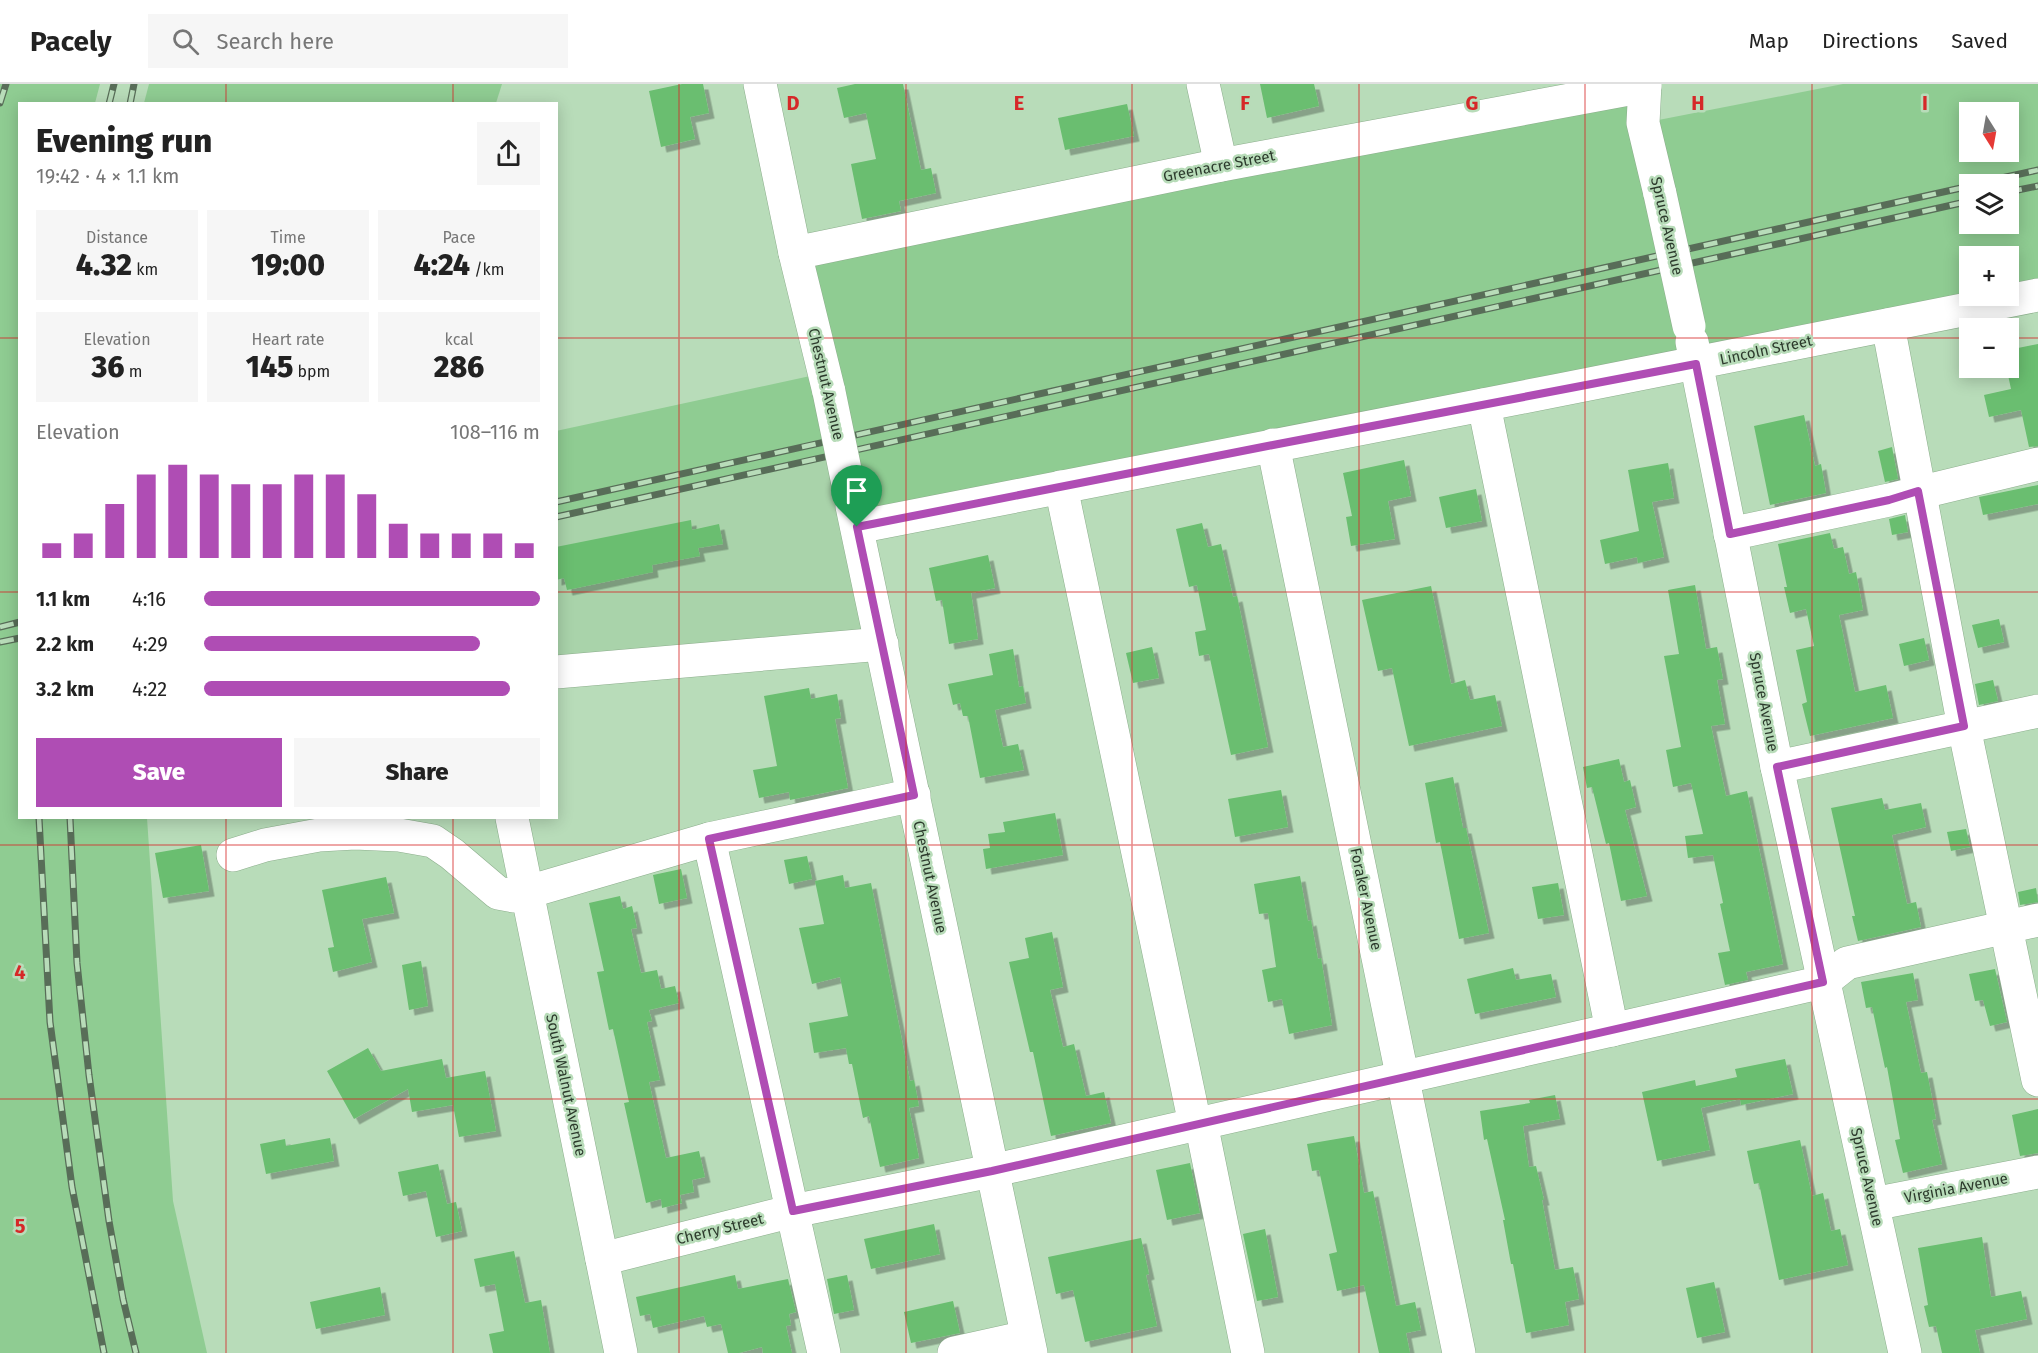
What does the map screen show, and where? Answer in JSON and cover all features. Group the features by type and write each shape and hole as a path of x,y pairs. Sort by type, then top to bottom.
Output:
{"street":[{"name":"Chestnut Avenue","path":"759,84 795,253 829,392 1029,1345"},
{"path":"1203,84 1221,165"},
{"name":"Greenacre Street","path":"795,253 1221,165 1645,85"},
{"name":"Spruce Avenue","path":"1645,85 1643,123 1689,326 1777,767 1905,1353"},
{"name":"Lincoln Street","path":"857,527 2038,295"},
{"path":"1888,325 1964,726 2038,1080"},
{"path":"1484,405 1612,1030"},
{"name":"Foraker Avenue","path":"1273,445 1459,1353"},
{"path":"1730,534 1889,500 1918,491 2038,464"},
{"path":"1061,487 1248,1353"},
{"path":"558,672 882,644"},
{"path":"1777,767 2038,711"},
{"path":"233,855 265,845 319,835 355,833 399,835 433,841 498,893 514,896 709,839 914,795"},
{"name":"South Walnut Avenue","path":"512,819 621,1353"},
{"path":"709,839 824,1353"},
{"path":"1823,982 1847,963 2038,920"},
{"name":"Cherry Street","path":"602,1259 793,1211 992,1171 1823,982"},
{"name":"Virginia Avenue","path":"1873,1204 2038,1172"},
{"path":"954,1353 1029,1345"}],"shaded area":[{"path":"0,84 100,84 95,102 18,102 18,819 147,819 173,1201 207,1353 0,1353"},
{"path":"149,84 502,84 496,102 144,102"},
{"path":"1843,84 2038,84 2038,295 2019,299 2019,246 1959,246 1959,306 1982,306 857,527 841,454 558,517 558,431 824,373 795,253 1644,86 1643,123"},
{"path":"841,454 882,644 558,672 558,517"}],"building":[{"path":"682,84 703,84 709,113 690,117 695,139 661,147 649,91"},
{"path":"855,84 903,84 921,170 931,168 936,193 899,201 901,211 862,219 851,164 876,159 866,113 844,118 837,88"},
{"path":"1260,84 1314,84 1319,106 1267,118"},
{"path":"1127,104 1134,136 1065,150 1058,118"},
{"path":"2038,344 2038,446 2029,447 2021,410 1989,417 1984,395 2011,389 2009,378 2019,378 2019,348"},
{"path":"1804,415 1815,466 1821,464 1826,493 1770,505 1754,426"},
{"path":"1892,447 1898,479 1885,482 1878,451"},
{"path":"1404,460 1411,496 1388,501 1395,539 1351,546 1346,517 1352,516 1343,473"},
{"path":"1668,463 1674,498 1652,502 1664,557 1638,563 1637,557 1605,564 1600,540 1639,531 1628,470"},
{"path":"2038,485 2038,504 1983,515 1979,497"},
{"path":"1476,489 1482,521 1446,528 1439,497"},
{"path":"1905,515 1908,532 1892,535 1889,519"},
{"path":"691,520 692,530 719,524 723,544 698,548 700,556 652,565 653,572 567,590 564,578 558,580 558,547"},
{"path":"1202,523 1208,547 1221,544 1233,597 1237,596 1268,747 1231,755 1209,654 1199,656 1195,632 1206,630 1197,585 1189,587 1176,529"},
{"path":"1830,533 1834,549 1843,547 1849,574 1856,572 1863,610 1839,615 1855,692 1886,685 1893,718 1810,736 1802,704 1807,702 1796,650 1814,646 1806,609 1790,613 1778,544"},
{"path":"988,555 995,588 971,593 978,639 949,644 942,600 936,601 929,568"},
{"path":"1695,585 1706,649 1717,647 1723,679 1717,680 1725,724 1711,726 1726,796 1747,791 1783,964 1746,972 1748,980 1725,985 1718,953 1730,951 1713,855 1688,858 1685,836 1703,834 1691,783 1673,787 1666,750 1681,747 1664,656 1679,654 1668,590"},
{"path":"1431,586 1451,684 1465,680 1470,700 1495,695 1502,726 1409,746 1392,668 1378,671 1362,600"},
{"path":"1999,619 2004,642 1978,648 1972,625"},
{"path":"1924,638 1929,660 1904,666 1899,644"},
{"path":"1152,647 1159,678 1133,683 1126,653"},
{"path":"1013,649 1019,687 1023,686 1026,703 995,710 1003,747 1018,744 1024,770 980,778 968,716 963,716 960,703 953,705 948,684 993,675 989,654"},
{"path":"1993,680 1998,701 1979,705 1975,684"},
{"path":"809,688 811,699 837,694 841,718 835,719 848,788 790,800 789,792 759,798 753,770 777,766 764,696"},
{"path":"1619,759 1624,782 1630,780 1636,807 1625,810 1647,896 1621,901 1609,843 1606,844 1592,787 1587,788 1583,767"},
{"path":"1453,777 1489,933 1459,939 1440,842 1436,843 1425,783"},
{"path":"1281,790 1288,827 1235,837 1228,799"},
{"path":"1882,798 1885,810 1921,803 1926,827 1892,835 1907,904 1916,902 1921,927 1858,941 1852,916 1855,916 1831,808"},
{"path":"1055,813 1063,855 986,869 983,849 990,848 988,834 1005,832 1003,822"},
{"path":"1966,829 1970,847 1951,851 1947,832"},
{"path":"201,845 209,891 163,898 155,853"},
{"path":"807,856 812,879 789,884 784,860"},
{"path":"681,869 687,898 659,904 653,875"},
{"path":"843,875 845,888 871,883 910,1081 914,1080 919,1106 909,1108 919,1158 880,1167 869,1116 863,1118 852,1064 849,1064 846,1048 814,1053 809,1023 848,1016 840,977 812,984 799,928 824,924 815,881"},
{"path":"1300,876 1308,921 1311,920 1318,959 1321,958 1332,1025 1289,1034 1282,999 1268,1002 1262,970 1276,967 1268,913 1259,914 1254,884"},
{"path":"386,877 394,913 362,919 372,962 333,972 328,948 334,947 322,890"},
{"path":"1558,883 1564,915 1538,919 1532,887"},
{"path":"2036,888 2038,902 2020,905 2018,892"},
{"path":"620,896 623,909 632,906 637,928 631,929 641,973 657,970 661,989 675,986 679,1003 649,1010 652,1021 647,1022 660,1080 649,1082 666,1158 699,1151 705,1177 692,1180 694,1192 680,1195 682,1203 662,1208 661,1199 646,1203 624,1103 629,1102 613,1029 609,1030 597,972 604,971 589,903"},
{"path":"1052,932 1063,987 1050,990 1063,1047 1074,1044 1086,1096 1104,1092 1111,1123 1051,1136 1033,1052 1030,1052 1009,962 1029,958 1025,938"},
{"path":"421,961 428,1006 409,1010 402,965"},
{"path":"1513,968 1516,980 1551,974 1556,997 1475,1014 1467,979"},
{"path":"1995,969 2007,1022 1990,1026 1983,1000 1975,1001 1969,974"},
{"path":"1913,973 1918,1000 1906,1002 1921,1073 1927,1072 1936,1119 1932,1120 1942,1164 1903,1173 1895,1140 1900,1139 1887,1067 1885,1068 1872,1007 1866,1008 1861,982"},
{"path":"368,1048 381,1071 442,1059 446,1078 485,1071 496,1131 459,1137 453,1105 412,1112 408,1089 354,1119 327,1071"},
{"path":"1785,1059 1793,1094 1741,1105 1740,1099 1701,1108 1710,1150 1657,1161 1642,1092 1695,1080 1696,1086 1737,1077 1735,1069"},
{"path":"1555,1095 1560,1119 1523,1126 1529,1167 1536,1166 1544,1200 1542,1200 1555,1270 1573,1267 1579,1299 1565,1302 1569,1325 1526,1333 1513,1264 1511,1264 1503,1220 1505,1220 1487,1139 1484,1140 1480,1111 1530,1103 1529,1100"},
{"path":"2038,1109 2038,1153 2020,1156 2012,1115"},
{"path":"1354,1136 1364,1193 1373,1191 1396,1306 1415,1302 1421,1330 1406,1333 1410,1353 1379,1353 1364,1285 1337,1291 1329,1254 1337,1252 1319,1170 1312,1171 1307,1144"},
{"path":"330,1138 334,1161 266,1174 260,1144 285,1139 286,1146"},
{"path":"1800,1140 1812,1196 1823,1193 1831,1231 1840,1229 1848,1265 1779,1280 1759,1183 1754,1184 1747,1151"},
{"path":"1190,1163 1200,1213 1167,1220 1156,1170"},
{"path":"438,1164 447,1204 456,1202 462,1231 436,1237 426,1191 403,1196 398,1172"},
{"path":"934,1224 940,1254 871,1269 864,1239"},
{"path":"1265,1229 1278,1297 1257,1301 1243,1234"},
{"path":"1982,1237 1991,1297 2021,1291 2027,1319 1975,1330 1980,1353 1942,1353 1936,1326 1929,1327 1924,1306 1928,1305 1918,1248"},
{"path":"1141,1238 1157,1326 1085,1342 1073,1290 1056,1294 1048,1257"},
{"path":"514,1251 525,1303 541,1300 550,1353 493,1353 489,1334 504,1331 495,1284 480,1287 474,1259"},
{"path":"735,1275 738,1289 788,1279 796,1312 789,1314 791,1325 786,1326 792,1353 763,1353 762,1347 739,1353 728,1353 721,1324 707,1327 704,1316 653,1328 650,1314 640,1316 636,1297"},
{"path":"847,1275 854,1310 834,1314 827,1279"},
{"path":"1714,1282 1725,1332 1697,1338 1686,1288"},
{"path":"380,1287 385,1315 316,1329 310,1302"},
{"path":"953,1301 960,1333 911,1343 904,1312"}],"railway":[{"path":"0,103 6,84"},
{"path":"110,102 114,84"},
{"path":"130,102 134,84"},
{"path":"2019,174 2038,170"},
{"path":"2019,190 2038,186"},
{"path":"558,502 1959,188"},
{"path":"558,517 1959,203"},
{"path":"0,627 18,622"},
{"path":"0,642 18,638"},
{"path":"39,819 50,1022 72,1187 104,1353"},
{"path":"70,819 77,963 89,1075 109,1221 123,1299 136,1353"}],"route":[{"path":"1696,364 1730,534 1889,500 1918,491 1964,726 1777,767 1823,982 992,1171 793,1211 709,839 914,795 857,527 1696,364"}]}
